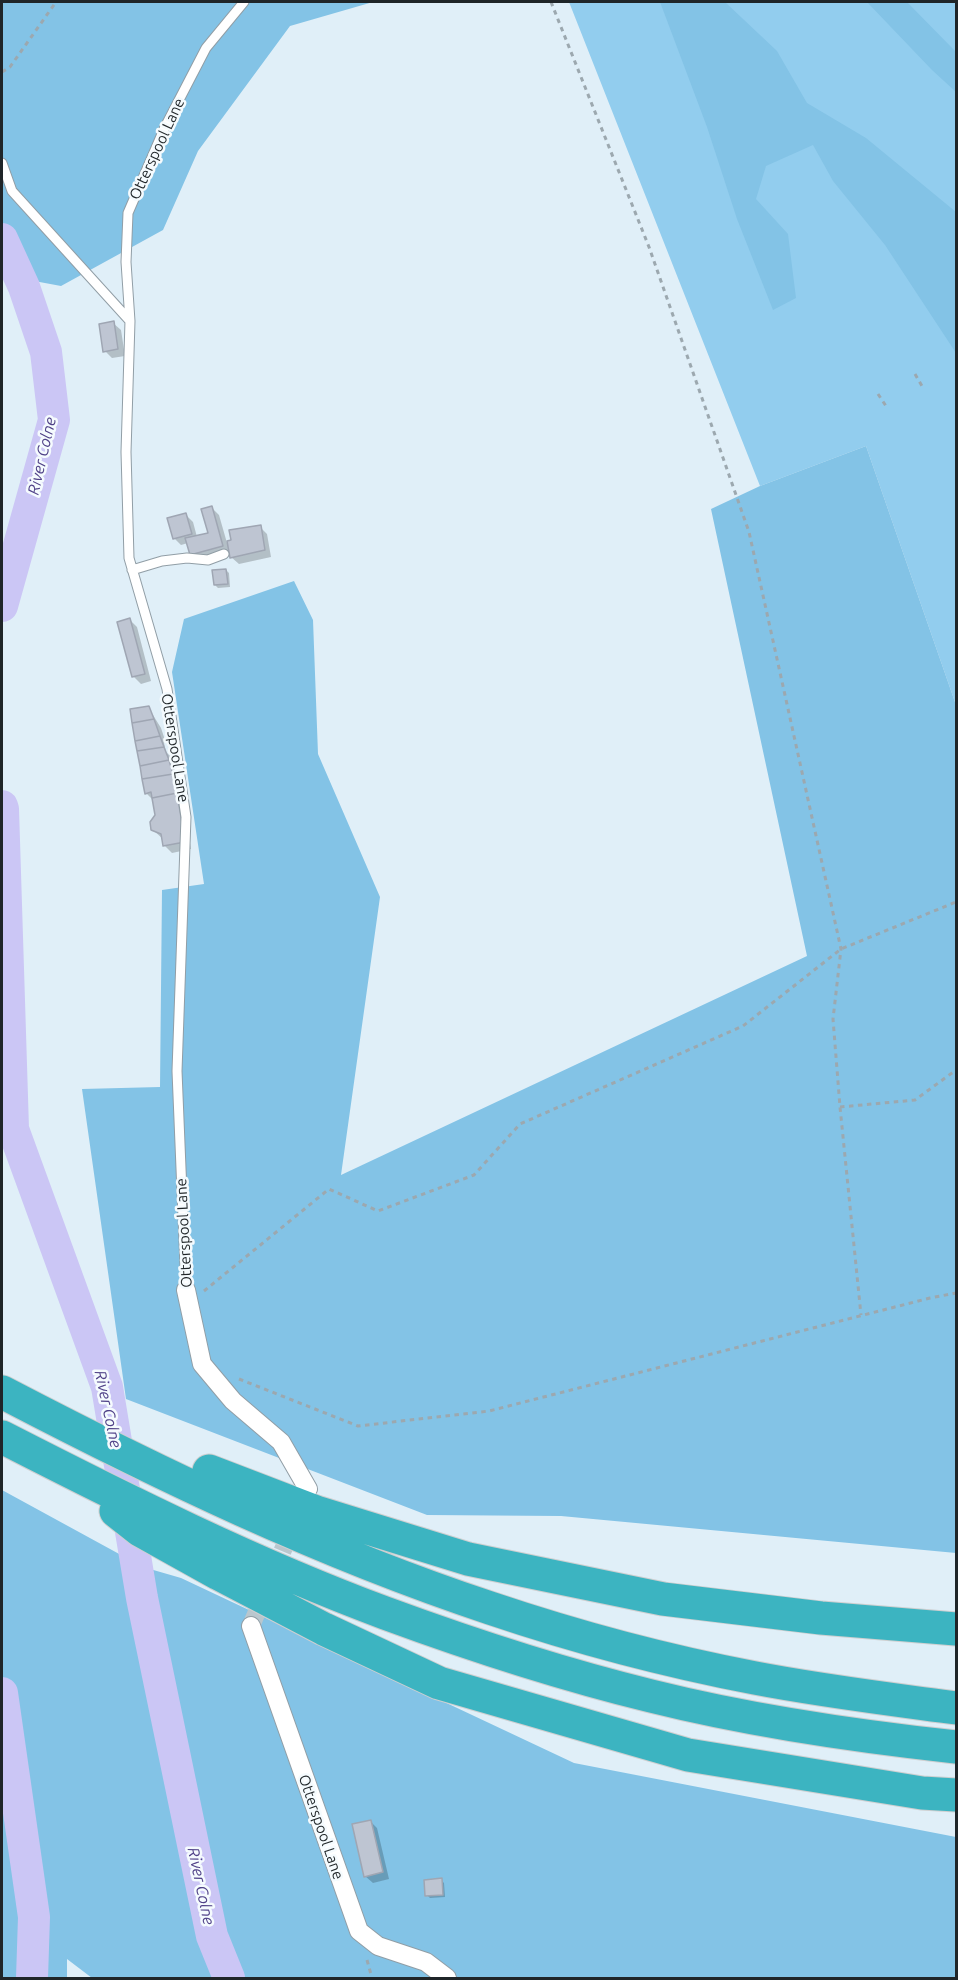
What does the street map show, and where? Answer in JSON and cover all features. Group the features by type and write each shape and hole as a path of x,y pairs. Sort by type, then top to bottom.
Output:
{"highway":[{"path":"2,1392 54,1419 157,1458 316,1512 468,1559 663,1599 821,1618 957,1629"},
{"path":"2,1437 63,1469 168,1533 272,1603 439,1683 688,1755 922,1793 957,1795"},
{"path":"157,1458 246,1512 366,1562 489,1608 578,1635 755,1678 957,1708"},
{"path":"168,1533 238,1552 383,1612 459,1639 652,1697 773,1722 904,1742 957,1747"}],"street":[{"name":"Otterspool Lane","path":"188,1297 202,1364 233,1401 281,1442 308,1489"},
{"name":"Otterspool Lane","path":"251,1626 359,1931 378,1946 426,1962 447,1978"}],"lane":[{"name":"Otterspool Lane","path":"188,1297 177,1071 186,817 167,689 129,558 126,452 130,321 126,262 128,213 165,127 206,48 244,2"},
{"path":"2,163 12,191 130,321"},
{"path":"132,570 162,561 187,558 208,560 224,554"}],"path":[{"path":"2,72 10,67 56,2"},
{"path":"551,2 649,247 749,532 841,949 833,1019 861,1315"},
{"path":"915,374 922,386"},
{"path":"879,394 888,409"},
{"path":"188,1297 329,1189 378,1211 474,1175 520,1124 743,1026 841,949 957,902"},
{"path":"840,1107 915,1100 957,1070"},
{"path":"202,1364 358,1426 489,1411 861,1315 957,1293"}],"shaded area":[{"path":"2,2 373,2 290,26 198,151 163,230 61,286 2,275"},
{"path":"569,2 956,2 956,705 866,446 760,486"},
{"path":"660,2 725,2 777,51 807,103 866,138 956,212 956,353 885,245 833,181 813,145 766,166 756,199 788,234 796,298 773,310 737,219 707,127"},
{"path":"867,2 907,2 956,52 956,92 932,70"},
{"path":"866,446 956,705 956,1553 561,1516 427,1515 126,1399 82,1089 160,1087 162,890 204,884 172,672 184,619 294,581 313,620 318,754 380,897 341,1175 807,956 711,509 760,486"},
{"path":"2,1490 143,1567 181,1578 574,1763 956,1837 956,1978 92,1978 67,1959 67,1978 2,1978"}],"building":[{"path":"114,321 118,349 103,352 99,324"},
{"path":"212,506 223,546 190,555 185,538 208,533 201,509"},
{"path":"186,513 192,534 173,539 167,518"},
{"path":"261,525 265,550 230,558 227,541 231,540 229,530"},
{"path":"226,569 228,584 214,585 212,570"},
{"path":"130,618 145,674 132,677 117,622"},
{"path":"149,706 154,719 132,723 130,709"},
{"path":"154,719 160,736 135,741 132,723"},
{"path":"160,736 164,747 137,751 135,741"},
{"path":"164,747 169,760 140,766 137,751"},
{"path":"169,760 173,774 142,779 140,766"},
{"path":"173,774 177,793 152,798 151,792 145,794 142,779"},
{"path":"177,793 185,842 163,846 161,834 151,830 150,822 155,815 152,798"},
{"path":"371,1820 383,1872 364,1877 352,1824"},
{"path":"442,1878 443,1895 425,1896 424,1880"}],"waterway":[{"name":"River Colne","path":"2,239 24,287 46,352 54,420 2,606"},
{"name":"River Colne","path":"2,806 13,1129 107,1387 142,1598 212,1936 229,1978"},
{"path":"2,1693 34,1917 32,1978"}],"tunnel":[{"path":"251,1626 293,1526"}]}
